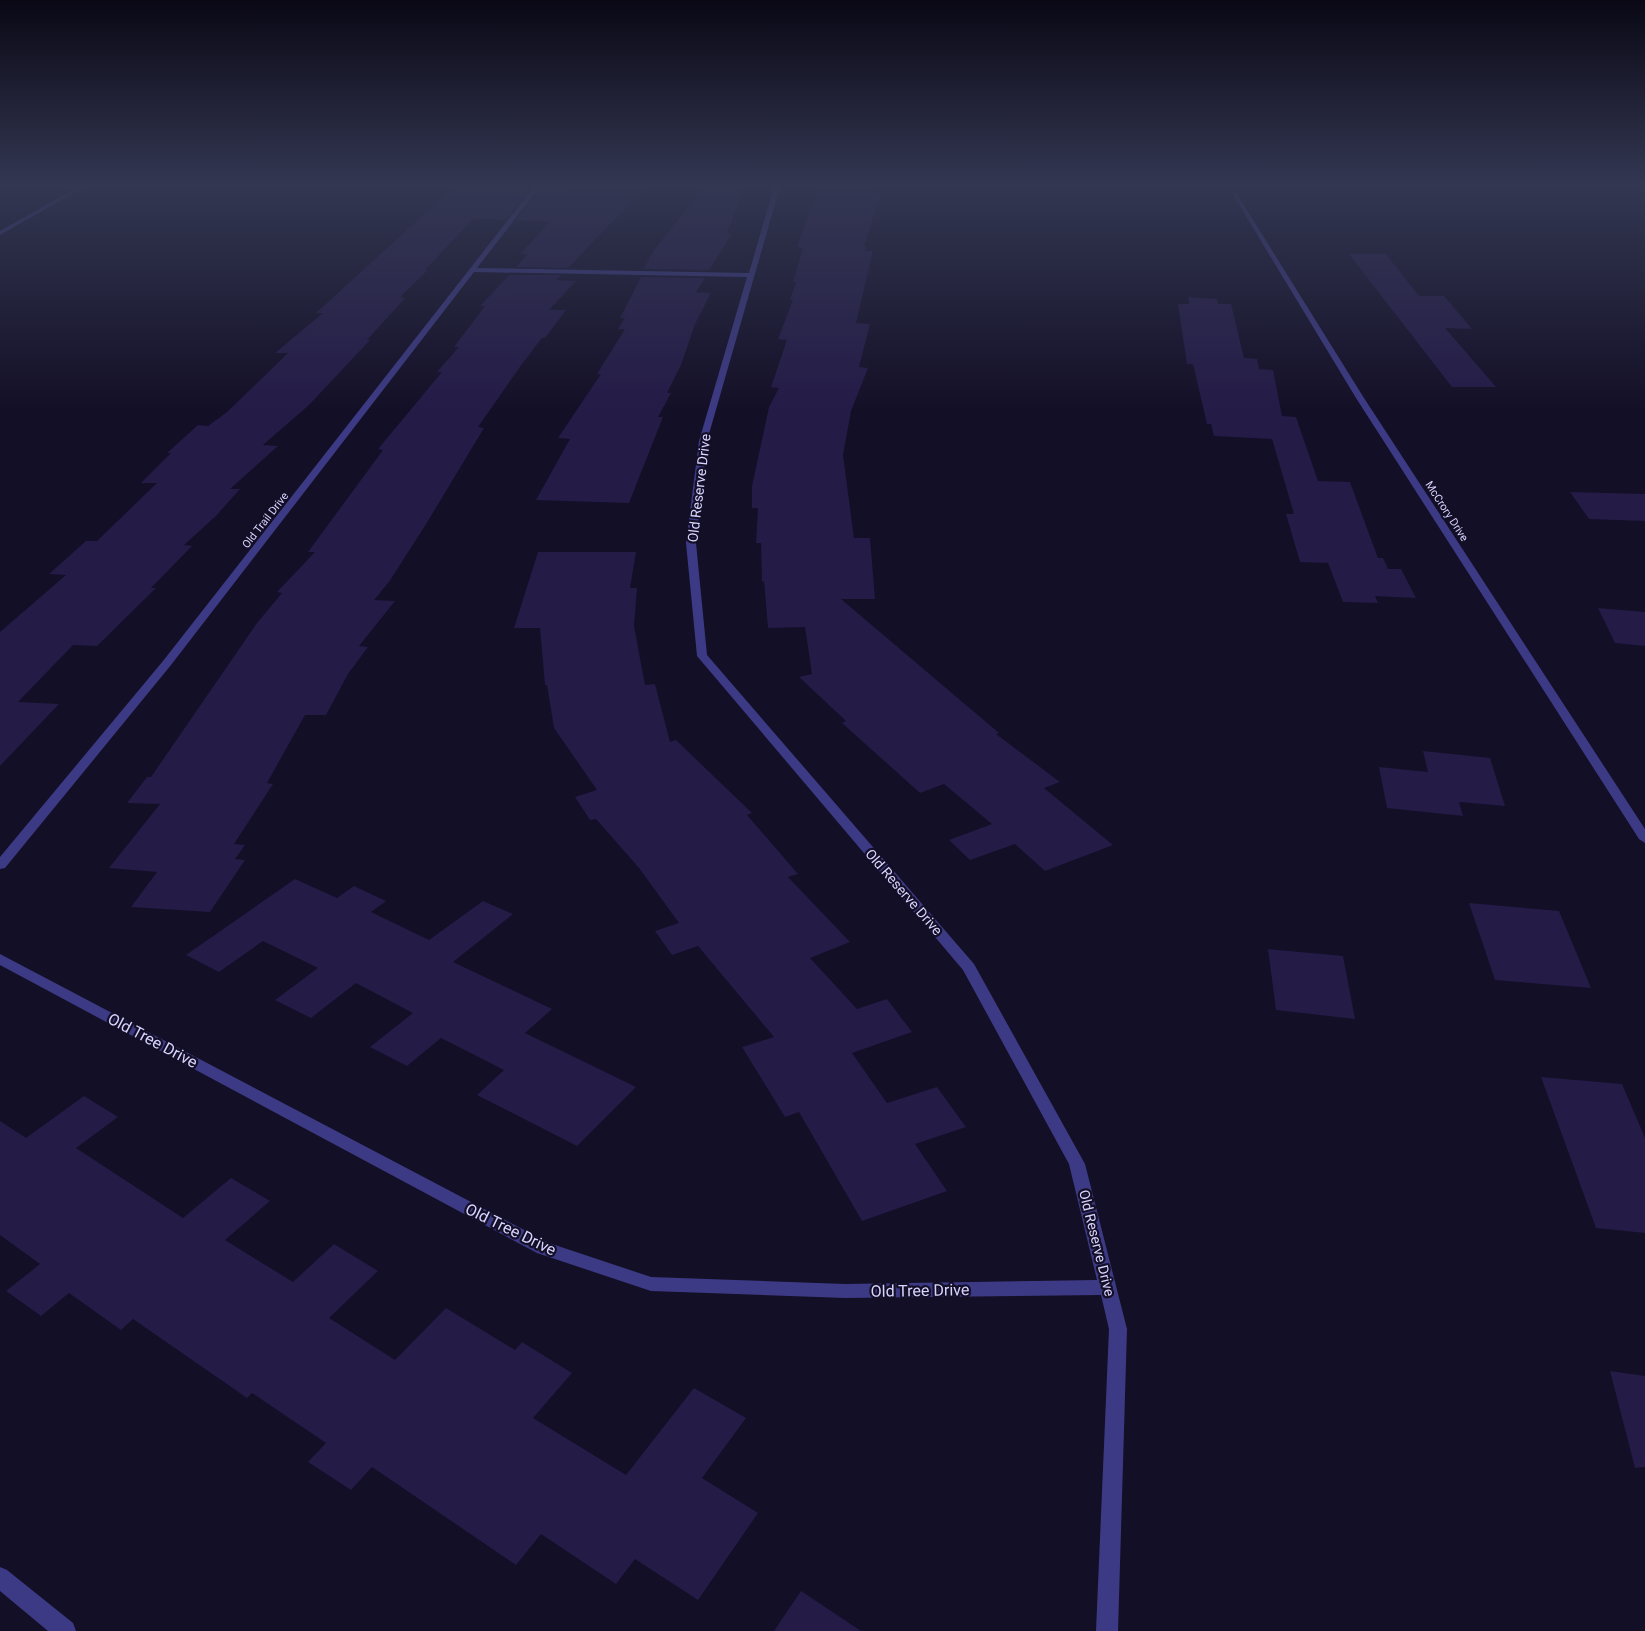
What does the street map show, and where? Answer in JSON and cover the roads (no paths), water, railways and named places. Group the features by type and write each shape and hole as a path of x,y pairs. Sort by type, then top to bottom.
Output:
{"street":[{"name":"Old Trail Drive","path":"0,865 167,663 482,259"},
{"name":"Old Reserve Drive","path":"755,259 702,450 691,543 702,656 969,967 1077,1164 1118,1329 1107,1631"},
{"name":"McCrory Drive","path":"1275,259 1360,398 1645,839"},
{"path":"474,270 750,275"},
{"name":"Old Tree Drive","path":"0,959 543,1248 652,1284 845,1292 1108,1287"},
{"path":"0,1577 65,1631"}]}
